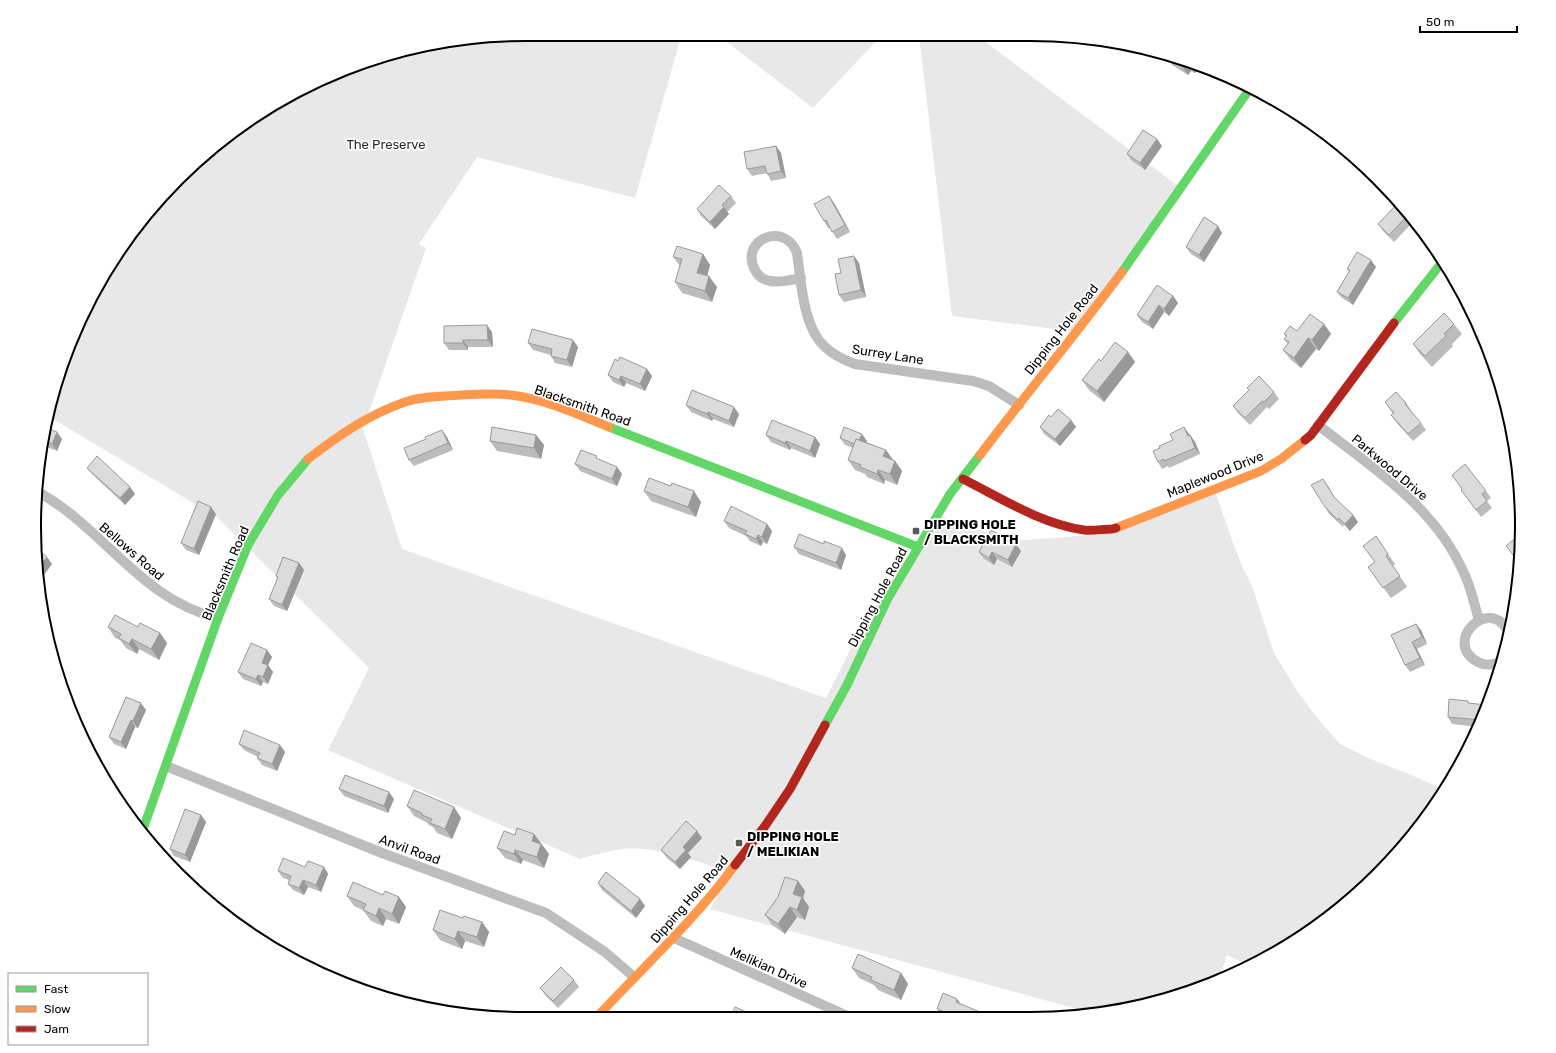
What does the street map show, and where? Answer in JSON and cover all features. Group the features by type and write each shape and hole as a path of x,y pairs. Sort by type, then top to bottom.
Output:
{"street":[{"name":"Dipping Hole Road","path":"602,1012 634,977 674,938 717,890 765,826 790,789 841,697 887,600 950,494 1078,331 1248,93"},
{"name":"Surrey Lane","path":"801,278 772,282 759,275 756,272 752,262 753,252 758,243 766,238 776,236 780,236 789,241 797,253 801,278 807,316 822,346 832,354 855,364 973,381 989,386 1019,405"},
{"name":"Maplewood Drive","path":"963,479 1042,518 1061,525 1086,530 1112,529 1261,471 1282,460 1297,449 1318,425 1415,295 1439,266"},
{"name":"Blacksmith Road","path":"144,826 218,618 248,545 278,495 307,460 338,435 371,417 406,402 440,396 475,394 511,395 553,405 918,547"},
{"name":"Parkwood Drive","path":"1318,425 1402,491 1424,513 1448,544 1464,571 1479,620"},
{"name":"Bellows Road","path":"42,495 63,508 131,570 158,591 183,606 218,618"},
{"path":"1495,663 1490,665 1481,664 1473,659 1467,652 1465,642 1466,633 1472,625 1479,620 1488,618 1498,620 1505,626"},
{"name":"Anvil Road","path":"166,766 382,853 546,913 605,952 634,977"},
{"name":"Melikian Drive","path":"674,938 838,1012"}],"green space":[{"name":"The Preserve","path":"680,41 635,198 477,157 419,244 426,248 363,429 402,549 826,698 869,613 937,515 1012,541 1091,535 1215,491 1232,540 1252,586 1274,653 1297,691 1318,719 1340,744 1368,758 1439,787 1415,822 1395,847 1373,870 1350,892 1325,912 1272,947 1243,963 1227,955 1221,972 1186,986 1124,1003 1079,1009 710,909 730,872 691,859 647,849 622,849 580,859 328,750 369,668 217,517 53,419 67,370 78,341 106,284 141,231 161,206 183,183 206,161 231,141 284,106 341,78 370,67 401,58 432,50 495,42"},
{"path":"726,41 876,41 813,108"},
{"path":"920,41 984,41 1185,191 1072,331 952,316"}],"building":[{"path":"1143,130 1157,139 1140,163 1127,154"},
{"path":"776,146 781,171 767,174 765,166 747,169 744,152"},
{"path":"719,185 731,196 722,205 724,207 710,222 697,209"},
{"path":"829,196 845,225 832,232 826,220 824,221 814,204"},
{"path":"1395,206 1405,218 1389,235 1378,224"},
{"path":"1204,217 1218,226 1199,255 1186,247"},
{"path":"677,246 703,254 697,273 709,276 705,291 675,282 682,259 673,257"},
{"path":"1357,252 1371,260 1348,298 1337,292 1350,270 1347,269"},
{"path":"854,256 861,290 839,295 835,274 841,273 838,259"},
{"path":"1157,285 1173,296 1164,309 1159,305 1148,322 1137,315"},
{"path":"1444,313 1454,324 1444,334 1446,336 1425,356 1413,344"},
{"path":"1310,314 1324,324 1312,340 1308,338 1294,358 1283,350 1289,342 1284,339 1287,336 1284,334 1290,326 1297,331"},
{"path":"487,325 488,340 463,340 463,343 444,343 444,326"},
{"path":"532,329 573,340 567,360 551,356 552,349 528,343"},
{"path":"1115,342 1128,352 1097,391 1082,380 1099,359 1101,361"},
{"path":"620,357 647,369 640,384 621,376 619,380 608,375 615,359 618,361"},
{"path":"1259,376 1274,392 1264,402 1262,401 1245,418 1233,406 1249,390 1247,388"},
{"path":"692,390 734,407 729,421 686,405"},
{"path":"1396,392 1421,423 1408,434 1391,415 1394,413 1385,402"},
{"path":"1058,409 1071,420 1055,439 1040,427 1049,415 1051,417"},
{"path":"772,420 815,437 810,451 766,435"},
{"path":"492,427 536,435 534,448 490,441"},
{"path":"844,427 862,434 859,440 856,439 855,444 840,438"},
{"path":"1184,427 1188,436 1190,435 1195,448 1158,462 1153,451 1160,448 1159,446 1173,440 1170,434"},
{"path":"51,430 57,432 52,444 48,443"},
{"path":"442,430 448,443 409,460 404,448 426,439 425,437"},
{"path":"856,439 886,450 883,456 895,461 890,474 878,470 877,474 848,460"},
{"path":"581,450 597,456 596,458 617,467 612,479 575,464"},
{"path":"97,456 130,487 120,498 87,468"},
{"path":"1465,464 1486,491 1482,494 1487,501 1476,510 1452,475"},
{"path":"649,478 671,486 672,483 694,491 688,507 644,491"},
{"path":"1323,479 1334,497 1353,515 1345,524 1339,518 1338,520 1325,507 1311,485"},
{"path":"198,501 211,507 194,549 181,543"},
{"path":"731,506 767,524 762,537 758,535 756,539 745,534 747,531 724,521"},
{"path":"991,530 1016,544 1008,560 992,552 989,558 979,552"},
{"path":"799,534 824,544 824,541 842,548 836,563 794,547"},
{"path":"1376,536 1388,554 1386,556 1400,576 1383,588 1368,567 1375,562 1363,546"},
{"path":"1515,539 1514,556 1506,546"},
{"path":"42,553 47,557 42,563"},
{"path":"283,557 299,563 282,605 269,599 278,577 276,576"},
{"path":"115,615 138,627 140,623 160,633 151,649 132,639 129,644 119,638 121,634 108,627"},
{"path":"1416,624 1422,637 1412,642 1420,658 1405,665 1391,635"},
{"path":"251,643 267,650 262,663 268,665 263,677 258,675 256,679 238,672"},
{"path":"126,697 141,703 121,742 109,737"},
{"path":"1449,699 1481,704 1475,719 1448,717"},
{"path":"244,730 280,745 272,764 257,758 260,753 239,744"},
{"path":"345,775 389,792 384,806 339,789"},
{"path":"414,790 454,807 445,829 430,823 432,819 407,806"},
{"path":"185,809 201,815 185,855 170,849"},
{"path":"686,821 697,831 683,847 686,850 675,862 661,850"},
{"path":"517,828 534,834 532,841 541,844 537,857 515,850 514,854 497,848 504,831 515,835"},
{"path":"283,858 305,867 308,861 324,867 316,885 303,880 299,888 288,884 291,876 278,871"},
{"path":"606,872 640,899 631,911 598,883"},
{"path":"785,877 798,881 793,894 802,897 797,910 790,907 778,924 765,915 778,897"},
{"path":"353,882 383,895 385,891 399,897 392,914 379,908 376,916 363,910 366,904 347,896"},
{"path":"440,910 463,918 464,916 482,922 477,937 458,931 455,939 433,930"},
{"path":"858,954 901,973 894,990 871,980 872,977 852,968"},
{"path":"561,967 574,980 553,1001 540,988"},
{"path":"943,993 957,999 956,1002 980,1012 944,1012 937,1009"},
{"path":"735,1007 747,1012 733,1012"}],"traffic: fast":[{"path":"1122,272 1247,93"},
{"path":"1394,323 1439,266"},
{"path":"609,427 918,547"},
{"path":"825,725 847,685 887,600 950,494 980,455"},
{"path":"144,826 218,618 248,545 278,495 308,459"}],"traffic: slow":[{"path":"980,455 1122,272"},
{"path":"308,459 366,419 405,402 434,397 474,394 505,394 524,397 561,408 609,427"},
{"path":"1116,528 1261,471 1281,459 1305,440"},
{"path":"602,1012 685,925 735,865"}],"traffic: jam":[{"path":"1305,440 1311,435 1394,323"},
{"path":"963,479 1022,509 1052,522 1084,530 1116,528"},
{"path":"735,865 765,826 790,789 825,725"}],"place":[{"name":"DIPPING HOLE / BLACKSMITH","path":"916,531"},
{"name":"DIPPING HOLE / MELIKIAN","path":"739,843"}]}
